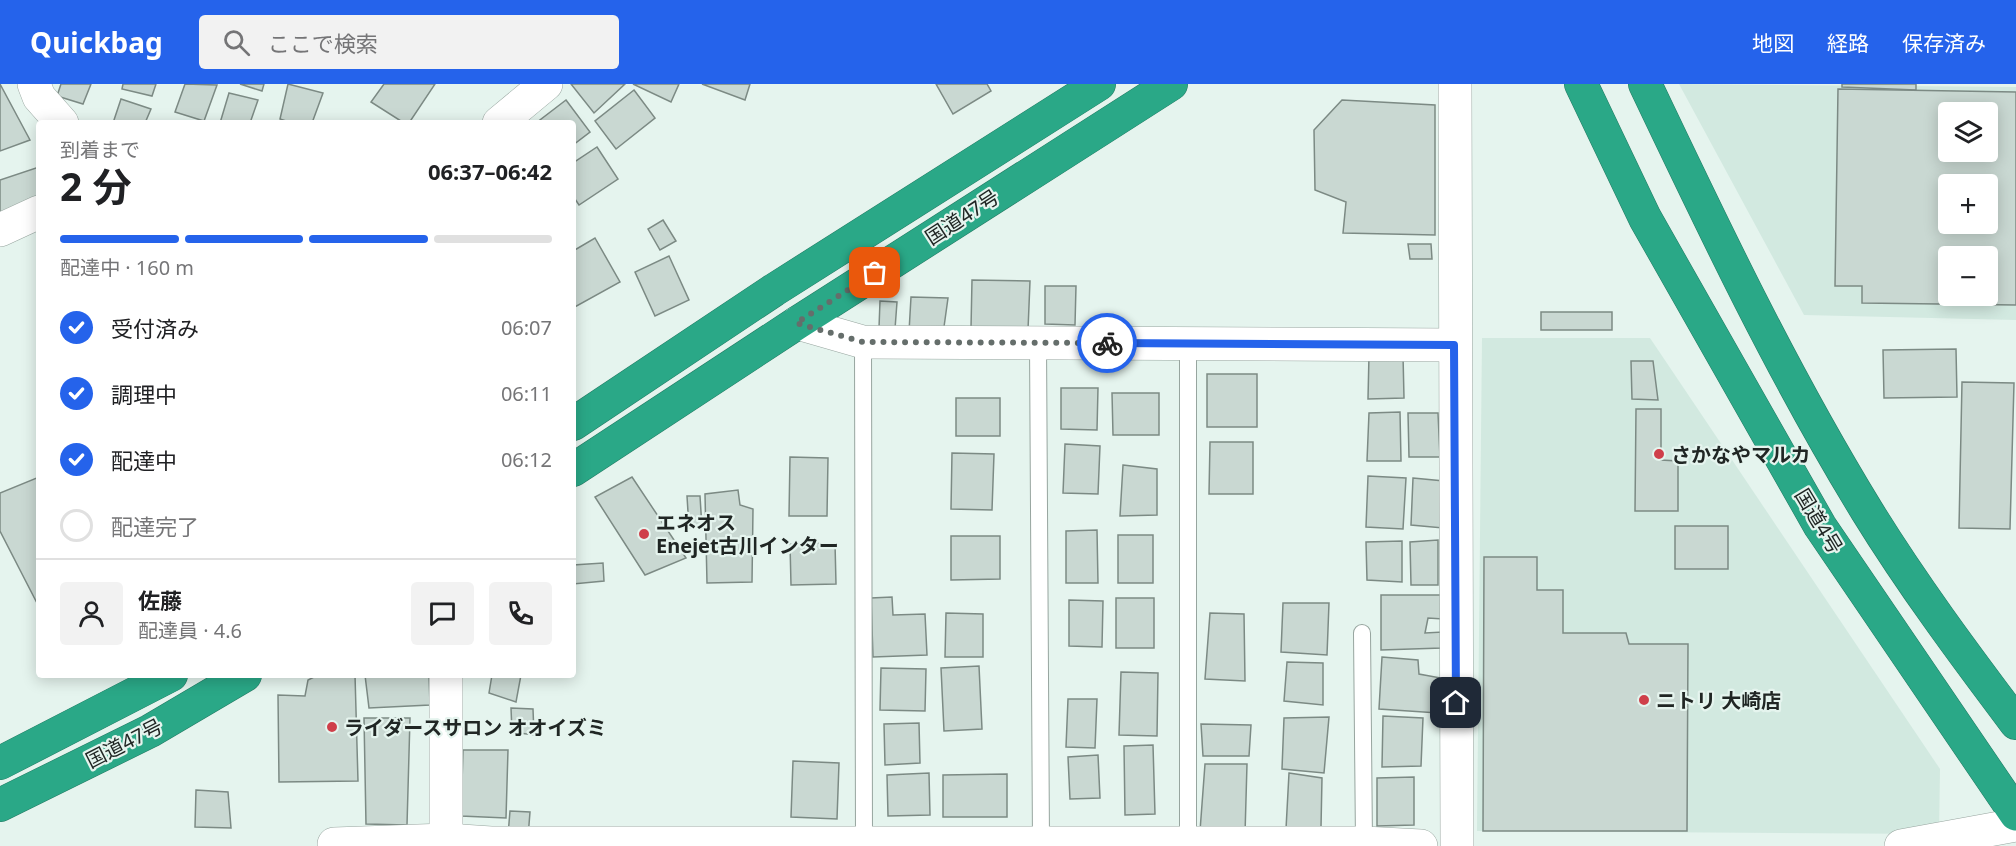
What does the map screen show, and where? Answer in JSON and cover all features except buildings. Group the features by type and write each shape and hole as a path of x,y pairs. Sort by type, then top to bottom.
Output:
{"highway":[{"name":"国道47号","path":"576,422 774,290 1099,84"},
{"name":"国道47号","path":"576,468 796,323 1171,84"},
{"name":"国道4号","path":"1581,84 1646,218 1820,526 2016,814"},
{"path":"1645,84 1708,216 1778,353 1868,512 1970,662 2016,723"},
{"name":"国道47号","path":"0,763 165,678"},
{"name":"国道47号","path":"0,805 150,731 240,678"}],"street":[{"path":"34,84 39,97 59,120"},
{"path":"503,120 546,84"},
{"path":"1455,84 1457,846"},
{"path":"0,230 36,213"},
{"path":"796,323 863,342 1454,345"},
{"path":"446,843 447,678"},
{"path":"1901,846 2016,825"},
{"path":"334,844 1364,843 1421,846"}],"lane":[{"path":"863,342 864,843"},
{"path":"1038,343 1041,843"},
{"path":"1188,344 1188,843"},
{"path":"1362,633 1364,843"}],"shaded area":[{"path":"1679,84 2016,87 2016,320 1804,315"},
{"path":"1482,338 1650,338 1940,769 1939,834 1477,831"}],"way so far":[{"path":"875,273 796,323 863,342 1107,343"}],"place":[{"name":"さかなやマルカ","path":"1659,454"},
{"name":"エネオス Enejet古川インター","path":"644,534"},
{"name":"ニトリ 大崎店","path":"1644,700"},
{"name":"ライダースサロン オオイズミ","path":"332,727"}],"route":[{"path":"1107,343 1454,345 1456,703"}]}
